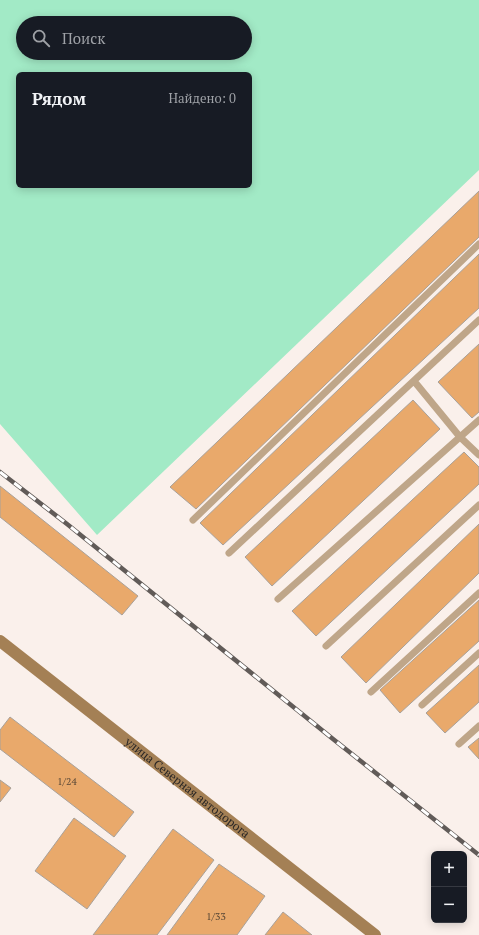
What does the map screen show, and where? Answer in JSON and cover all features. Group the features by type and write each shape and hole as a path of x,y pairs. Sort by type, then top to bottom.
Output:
{"main road":[{"name":"улица Северная автодорога","path":"0,641 374,935"}],"lane":[{"path":"192,520 479,244"},
{"path":"229,553 479,320"},
{"path":"414,381 460,437 479,455"},
{"path":"278,599 479,420"},
{"path":"326,646 479,505"},
{"path":"371,692 479,593"},
{"path":"422,705 479,653"},
{"path":"459,744 479,726"}],"green space":[{"path":"0,0 479,0 479,170 97,535 0,424"}],"building":[{"path":"479,191 479,237 196,509 170,487"},
{"path":"479,254 479,308 223,545 200,523"},
{"path":"479,344 479,412 472,418 438,382"},
{"path":"413,400 440,429 272,586 245,557"},
{"path":"464,452 479,467 479,484 316,636 292,611"},
{"path":"0,486 138,596 122,615 0,517"},
{"path":"479,524 479,573 366,683 341,657"},
{"path":"479,600 479,641 400,713 380,690"},
{"path":"479,665 479,702 445,733 426,713"},
{"path":"10,717 134,812 114,837 0,749 0,730"},
{"path":"479,738 479,759 468,747"},
{"path":"0,780 11,788 0,802"},
{"path":"74,818 126,856 87,909 35,871"},
{"path":"173,829 214,860 157,935 93,935"},
{"path":"219,864 265,896 237,935 167,935"},
{"path":"283,912 312,935 265,935"}],"railway":[{"path":"0,472 67,524 479,855"}]}
